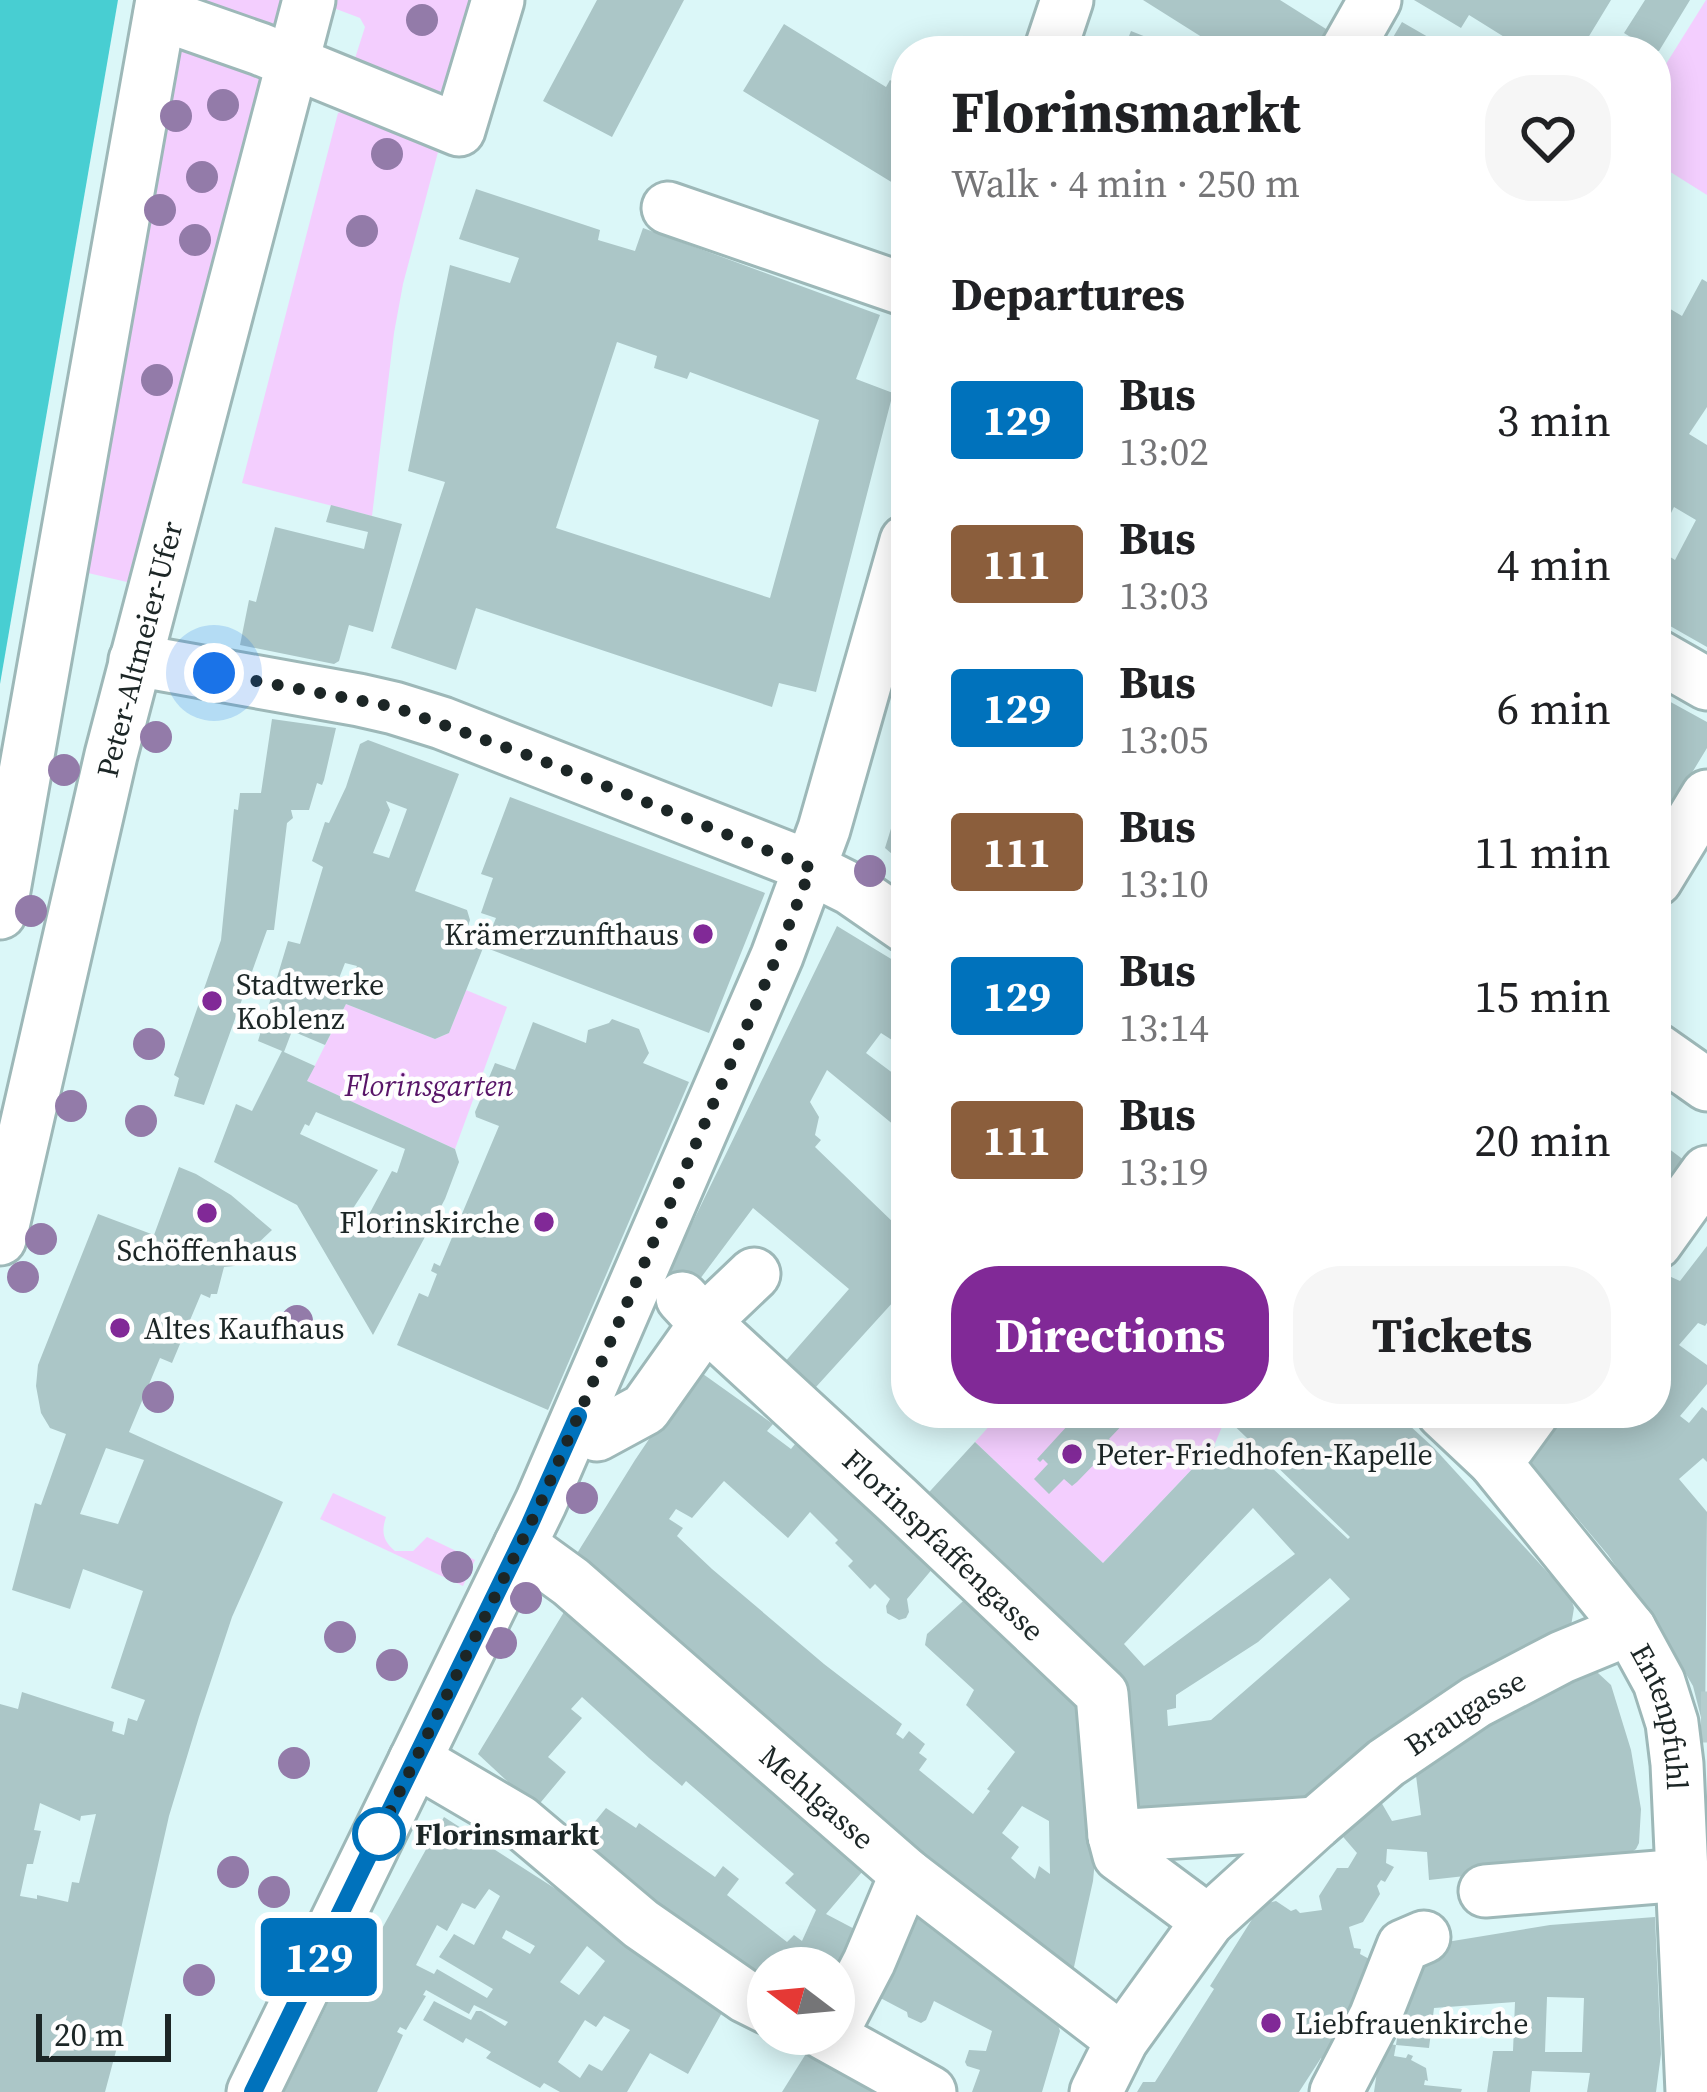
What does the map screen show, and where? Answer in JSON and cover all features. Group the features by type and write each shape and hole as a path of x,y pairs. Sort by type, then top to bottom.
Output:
{"street":[{"name":"Peter-Altmeier-Ufer","path":"0,1239 135,660 309,0"},
{"path":"0,913 161,7 459,130 498,0"},
{"path":"1055,36 1066,0"},
{"path":"1355,36 1375,0"},
{"path":"668,208 891,285"},
{"path":"253,2092 520,1546 587,1426 811,868 891,594"},
{"path":"135,660 394,707 811,868 891,917"},
{"path":"1671,664 1707,684"},
{"path":"1677,875 1707,796"},
{"path":"1671,1060 1707,1085"},
{"path":"1671,1222 1707,1172"},
{"path":"587,1426 645,1409 694,1311 754,1274"},
{"name":"Florinspfaffengasse","path":"694,1311 1102,1694 1114,1836"},
{"name":"Entenpfuhl","path":"1459,1428 1494,1462 1630,1630 1687,1720 1677,1764 1692,2092"},
{"path":"1494,1462 1521,1428"},
{"name":"Mehlgasse","path":"520,1546 572,1582 906,1874 1122,2040"},
{"name":"Braugasse","path":"1096,2092 1122,2040 1208,1921 1264,1883 1316,1823 1400,1753 1476,1702 1562,1657 1630,1630"},
{"path":"416,1760 520,1821 641,1924 747,1998"},
{"path":"1208,1921 1119,1855 1114,1836 1316,1823"},
{"path":"855,1987 906,1874"},
{"path":"1485,1892 1683,1875"},
{"path":"1336,2092 1375,2017 1403,1946 1424,1937"},
{"path":"855,2048 930,2092"}],"green space":[{"path":"176,0 286,0 127,582 75,570"},
{"path":"333,0 480,0 456,77 439,92 412,92 351,71 365,27 360,18 331,7"},
{"path":"1707,0 1707,195 1671,172 1671,56"},
{"path":"350,109 429,137 438,152 394,333 372,516 242,483 338,113"},
{"name":"Florinsgarten","path":"466,990 507,1007 455,1149 307,1081 346,1004 435,1039 449,1033"},
{"path":"988,1428 1221,1428 1214,1446 1103,1563 975,1442"},
{"path":"333,1493 386,1517 384,1536 395,1551 413,1551 427,1537 475,1560 463,1586 320,1519"}],"water":[{"path":"0,0 118,0 0,684"}],"building":[{"path":"597,0 684,0 612,137 543,101"},
{"path":"1143,0 1280,0 1334,34 1333,36 1200,36"},
{"path":"1414,0 1611,0 1589,36 1503,36 1469,15 1461,28"},
{"path":"1645,0 1690,0 1668,36 1624,33"},
{"path":"1402,22 1426,36 1394,36"},
{"path":"784,24 886,87 890,80 891,182 743,91"},
{"path":"476,189 600,230 598,240 635,251 643,228 880,315 856,379 891,392 891,401 816,692 779,683 772,707 476,608 456,670 391,648 445,482 408,471 450,265 510,283 519,258 459,239","holes":["617,342 657,356 654,368 687,379 690,372 819,420 770,598 556,528"]},
{"path":"1702,279 1707,282 1707,407 1689,434 1707,445 1707,647 1671,627 1671,557 1675,560 1696,520 1674,507 1671,513 1671,309 1682,316"},
{"path":"331,505 402,524 373,632 349,625 334,664 240,645 249,600 256,602 275,527 364,549 368,532 326,522"},
{"path":"1671,702 1707,722 1707,748 1671,807"},
{"path":"272,719 336,728 324,780 322,785 317,783 309,810 291,810 274,930 267,930 204,1105 174,1096 179,1078 174,1075 221,940 234,809 238,810 240,793 261,793"},
{"path":"368,740 459,774 415,891 467,910 470,920 465,935 485,943 449,1033 435,1039 346,1004 325,1045 292,1031 284,1052 315,1066 307,1081 455,1149 459,1162 445,1199 373,1335 297,1205 214,1162 236,1104 252,1111 282,1051 258,1041 288,941 300,944 323,867 312,861 360,744","holes":["386,801 407,809 389,858 373,853 390,810","345,963 357,966 345,994 334,991","316,1112 405,1149 397,1173 392,1171 364,1224 352,1210 378,1170 300,1134 305,1124 309,1126"]},
{"path":"510,797 765,893 709,1033 484,947 496,918 481,913 493,878 481,874"},
{"path":"837,926 891,959 891,1039 881,1033 866,1053 891,1072 891,1123 827,1070 810,1102 819,1117 815,1135 821,1140 815,1147 891,1220 891,1304 806,1398 776,1372 849,1289 753,1208 688,1295 667,1275"},
{"name":"Florinskirche","path":"612,1019 639,1029 649,1053 643,1063 689,1082 548,1410 397,1345 419,1293 428,1297 437,1274 431,1271 434,1263 440,1266 499,1126 476,1117 475,1112 495,1063 515,1070 533,1022 586,1043 588,1030"},
{"path":"1671,1150 1693,1167 1671,1201"},
{"path":"179,1167 231,1195 272,1230 234,1266 224,1267 217,1294 210,1298 201,1294 172,1363 160,1358 129,1432 283,1502 232,1617 169,1816 105,2092 0,2092 0,1704 18,1709 22,1692 114,1722 112,1731 124,1735 128,1718 137,1721 145,1700 111,1688 143,1591 83,1569 70,1609 12,1590 35,1503 41,1505 66,1434 50,1428 41,1413 38,1365 98,1214 154,1235","holes":["106,1448 144,1460 118,1524 80,1514","40,1803 80,1821 81,1816 96,1814 79,1883 72,1882 68,1902 20,1896 41,1831 34,1830"]},
{"path":"1707,1246 1707,1323 1698,1323 1679,1345 1707,1365 1707,1384 1680,1416 1689,1423 1702,1407 1707,1411 1707,1462 1703,1458 1679,1479 1707,1512 1705,1733 1693,1686 1665,1638 1608,1555 1520,1450 1538,1428 1671,1428 1671,1277 1680,1281"},
{"path":"703,1374 773,1424 767,1431 791,1449 800,1438 939,1561 907,1599 909,1612 899,1620 887,1613 890,1599 875,1584 870,1589 848,1566 853,1561 810,1512 788,1538 724,1481 692,1518 676,1509 669,1519 683,1528 677,1536 712,1569 902,1724 896,1734 903,1739 909,1731 925,1744 919,1753 927,1759 919,1770 973,1814 1015,1752 966,1705 974,1690 925,1645 927,1634 972,1593 1078,1695 1097,1839 1093,1881 1072,1976 978,1903 576,1555 680,1393 686,1397","holes":["1022,1806 1049,1821 1050,1874 1039,1866 1035,1879 1011,1858 1019,1847 1002,1833"]},
{"name":"Peter-Friedhofen-Kapelle","path":"1065,1428 1119,1428 1109,1439 1110,1448 1072,1486 1064,1479 1049,1494 1034,1479 1048,1464 1037,1459"},
{"path":"1237,1428 1412,1428 1571,1598 1570,1632 1329,1789 1303,1799 1121,1811 1114,1688 921,1501 975,1442 1103,1563 1214,1446 1236,1466 1252,1449 1348,1539","holes":["1253,1508 1295,1554 1144,1666 1124,1644","1330,1578 1350,1599 1211,1720 1168,1726 1167,1710 1176,1708 1176,1695 1258,1642"]},
{"path":"567,1607 868,1865 826,1914 864,1934 855,1952 855,1947 747,1947 747,1970 575,1846 606,1808 636,1828 639,1823 715,1877 723,1866 739,1879 727,1895 787,1942 794,1935 802,1941 816,1910 785,1883 794,1874 686,1781 682,1786 582,1697 571,1709 582,1718 548,1757 566,1772 536,1808 478,1754"},
{"path":"1590,1670 1611,1685 1631,1750 1641,1809 1636,1849 1608,1860 1429,1880 1427,1852 1387,1849 1386,1863 1394,1867 1377,1886 1380,1894 1363,1922 1349,1927 1354,1948 1373,1961 1377,1979 1326,2061 1321,2058 1299,2092 1137,2092 1143,2082 1155,2082 1261,1905 1276,1901 1300,1913 1322,1910 1319,1896 1337,1868 1348,1868 1357,1853 1332,1824 1373,1788 1392,1821 1421,1815 1413,1752"},
{"path":"444,1817 626,1934 693,1981 687,1990 724,2009 688,2074 650,2053 627,2092 560,2092 544,2083 540,2088 486,2058 491,2052 466,2038 463,2043 423,2020 434,2001 471,2020 481,2011 505,2026 508,2022 474,2005 469,2014 426,1990 406,2030 400,2027 397,2032 403,2035 377,2092 284,2092 361,1936 374,1943","holes":["489,1889 500,1896 474,1945 454,1934 439,1957 493,1989 487,1998 437,1969 434,1974 416,1965 437,1925 447,1931 462,1903 475,1909","506,1930 535,1946 530,1954 502,1938","587,1946 605,1961 579,1995 560,1982","604,2016 630,2030 602,2071 589,2064 580,2078 558,2062 585,2020 596,2027"]},
{"path":"912,1903 1057,2022 1060,2031 1042,2092 972,2092 980,2070 965,2062 969,2050 986,2051 992,2031 934,2001 921,2023 869,1992"},
{"path":"1655,1917 1661,2054 1656,2092 1587,2092 1590,2073 1532,2071 1530,2092 1487,2092 1493,2051 1513,2051 1515,2002 1434,2008 1429,2048 1396,2045 1410,1948 1550,1925","holes":["1547,1997 1584,1998 1582,2052 1545,2052"]},
{"path":"1381,2043 1396,2045 1394,2056 1406,2058 1408,2054 1426,2068 1424,2085 1461,2092 1374,2092"},
{"path":"805,2055 832,2055 898,2092 782,2092"}],"tunnel":[{"path":"1701,1717 1707,1717"}],"bus line":[{"name":"129","path":"253,2092 578,1416"}],"place":[{"name":"Krämerzunfthaus","path":"703,934"},
{"name":"Stadtwerke Koblenz","path":"212,1001"},
{"name":"Schöffenhaus","path":"207,1213"},
{"name":"Florinskirche","path":"544,1222"},
{"name":"Altes Kaufhaus","path":"120,1328"},
{"name":"Peter-Friedhofen-Kapelle","path":"1072,1454"},
{"name":"Florinsmarkt","path":"379,1834"},
{"name":"Liebfrauenkirche","path":"1271,2023"}],"route":[{"path":"214,673 394,707 811,868 541,1502 379,1834"}]}
